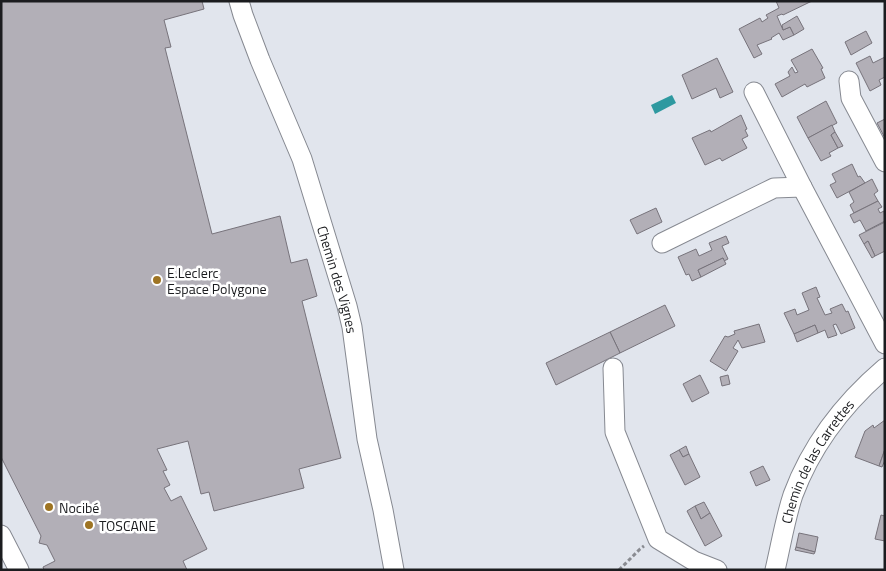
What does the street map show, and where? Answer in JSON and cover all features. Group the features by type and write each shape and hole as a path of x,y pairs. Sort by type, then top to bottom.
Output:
{"street":[{"name":"Chemin des Vignes","path":"239,1 260,60 302,159 347,306 352,328 367,439 394,570"},
{"path":"849,81 851,98 885,162"},
{"path":"754,92 885,344"},
{"path":"662,243 774,188 802,187"},
{"path":"613,368 615,432 658,539 694,560 717,570"},
{"name":"Chemin de las Carrettes","path":"775,570 793,496 810,456 836,417 862,388 885,368"},
{"path":"1,535 18,570"}],"path":[{"path":"619,570 640,548 658,539"}],"water":[{"path":"672,95 676,103 655,114 651,105"}],"building":[{"name":"E.Leclerc Espace Polygone","path":"1,1 202,1 204,9 164,20 171,47 165,48 212,234 280,216 291,263 307,259 317,296 302,301 341,458 299,469 304,488 214,511 209,492 201,494 188,441 157,449 167,470 163,471 170,485 164,488 171,501 181,496 207,549 183,561 187,570 44,570 43,567 55,561 47,545 39,543 41,536 1,457"},
{"path":"776,1 812,1 777,16 783,30 790,27 794,35 783,40 779,33 772,39 757,45 762,54 754,58 739,29 760,18 762,22 768,18 766,15 779,8"},
{"path":"797,16 804,29 794,35 790,27 783,30 782,25"},
{"path":"866,31 872,43 851,55 845,42"},
{"path":"812,49 823,68 821,69 825,78 807,87 805,84 782,97 775,84 790,76 788,72 792,67 795,73 798,72 791,60"},
{"path":"870,56 873,63 885,57 885,77 879,80 881,85 870,91 856,63"},
{"path":"717,58 733,92 720,98 716,88 692,99 682,75"},
{"path":"826,101 837,123 808,138 797,117"},
{"path":"741,115 747,129 745,130 748,136 742,139 747,148 722,161 720,158 705,165 692,138 710,130 711,132"},
{"path":"885,119 885,138 877,123"},
{"path":"832,125 835,132 831,135 838,148 829,153 831,156 821,161 808,138"},
{"path":"835,132 843,146 838,148 831,135"},
{"path":"852,164 858,177 860,176 865,183 837,198 830,185 836,182 832,174"},
{"path":"872,179 878,191 874,194 878,201 854,213 850,205 854,202 849,192"},
{"path":"878,201 882,207 878,209 880,213 884,211 885,221 866,231 860,220 854,223 850,215"},
{"path":"656,208 662,222 637,234 630,220"},
{"path":"885,222 885,251 875,256 868,241 864,244 859,235"},
{"path":"726,236 729,243 722,246 728,259 724,261 723,258 698,270 701,277 692,281 689,274 686,275 678,257 696,249 699,256 712,250 709,243"},
{"path":"868,241 875,256 872,258 864,244"},
{"path":"723,258 726,264 701,277 698,270"},
{"path":"816,287 820,297 817,298 825,315 832,313 830,309 842,304 846,312 848,311 855,328 841,334 836,324 833,325 837,335 828,338 825,330 818,333 815,325 794,334 784,313 795,309 797,315 809,310 802,293"},
{"path":"665,305 675,326 620,353 610,332"},
{"path":"759,324 765,342 742,348 738,340 733,348 738,351 726,371 710,361 725,336 728,337 735,334 734,331"},
{"path":"815,325 818,333 797,342 794,334"},
{"path":"610,332 620,353 556,385 546,363"},
{"path":"700,375 709,393 692,402 683,384"},
{"path":"728,375 730,384 722,386 720,377"},
{"path":"885,420 885,449 879,466 855,457 865,431 873,425 874,428"},
{"path":"686,446 689,454 683,457 679,450"},
{"path":"885,449 885,460 882,467 879,466"},
{"path":"679,450 683,457 689,454 700,477 685,485 670,455"},
{"path":"763,466 770,480 756,486 750,472"},
{"path":"704,502 710,513 701,519 695,506"},
{"path":"695,506 701,519 710,513 722,536 705,546 687,511"},
{"path":"881,515 885,516 885,541 875,539"},
{"path":"799,533 818,537 815,552 796,547"},
{"path":"796,547 815,552 814,554 795,550"}],"place":[{"name":"E.Leclerc Espace Polygone","path":"157,280"},
{"name":"Nocibé","path":"49,507"},
{"name":"TOSCANE","path":"89,525"}]}
